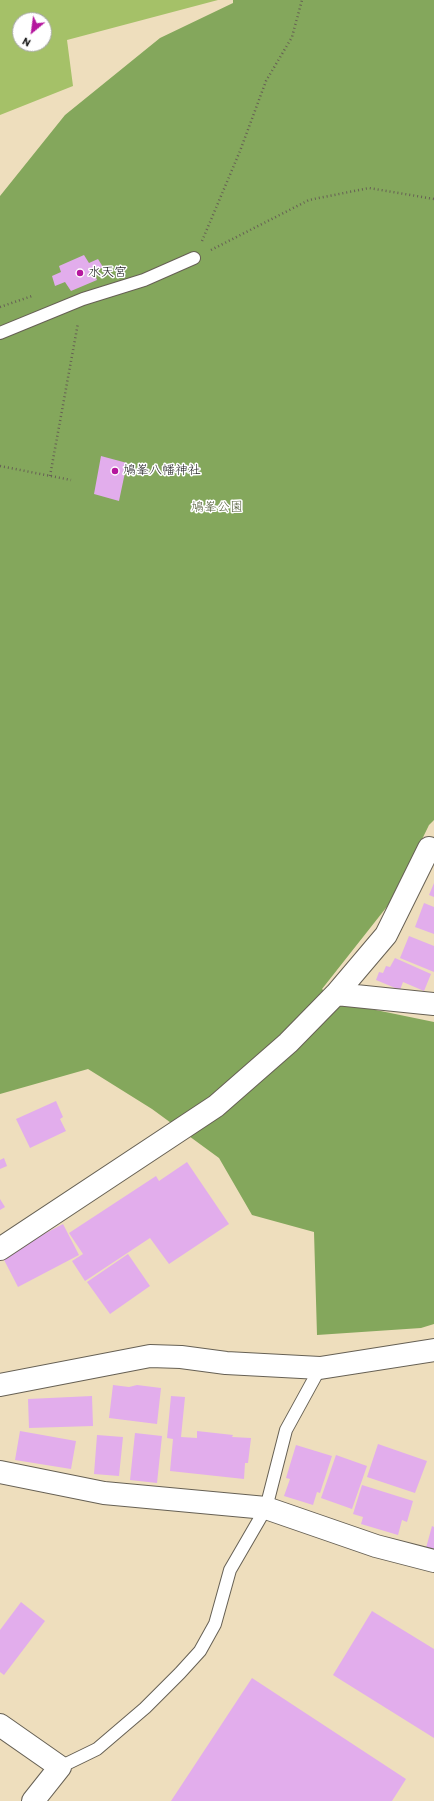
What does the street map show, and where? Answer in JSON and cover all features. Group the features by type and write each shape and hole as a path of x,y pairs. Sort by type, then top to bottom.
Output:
{"street":[{"path":"0,1249 216,1106 288,1043 336,994 386,935 429,848 434,850"},
{"path":"336,994 434,1004"},
{"path":"0,1385 150,1356 181,1357 226,1363 320,1368 434,1350"},
{"path":"0,1472 104,1493 266,1508 376,1546 434,1561"},
{"path":"0,1725 60,1767 33,1801"}],"lane":[{"path":"0,333 83,299 144,280 194,258"},
{"path":"60,1767 97,1749 145,1708 200,1651 215,1624 230,1570 266,1508 286,1430 320,1368"}],"path":[{"path":"194,258 240,151 266,81 292,37 302,0"},
{"path":"194,258 309,200 369,188 434,199"},
{"path":"0,306 33,296"},
{"path":"50,476 83,299"},
{"path":"0,466 71,480"}],"green space":[{"path":"0,0 218,0 67,40 73,86 0,115"},
{"name":"鳩峯公園","path":"233,0 434,0 434,820 429,825 393,899 322,989 337,1002 434,1022 434,1324 421,1328 317,1335 314,1232 252,1215 219,1158 152,1109 88,1069 0,1094 0,196 65,115 160,38 233,3"}],"building":[{"path":"84,255 89,263 98,259 103,267 94,272 97,280 71,291 65,282 55,286 52,276 61,272 59,266"},
{"path":"101,456 127,463 119,501 94,494"},
{"path":"434,883 434,897 429,895"},
{"path":"424,903 434,907 434,934 415,927"},
{"path":"409,936 434,946 434,972 400,958"},
{"path":"395,958 431,974 424,991 403,982 400,990 376,980 379,972 383,973 386,966 390,967"},
{"path":"56,1101 63,1117 60,1119 66,1131 30,1148 16,1119"},
{"path":"4,1158 7,1166 0,1169 0,1160"},
{"path":"187,1162 229,1224 169,1264 150,1238 85,1281 72,1261 83,1254 69,1233 156,1176 159,1181"},
{"path":"0,1199 5,1207 0,1210"},
{"path":"63,1224 79,1255 18,1287 2,1256"},
{"path":"128,1254 150,1286 110,1314 87,1282"},
{"path":"113,1385 129,1387 137,1385 161,1388 157,1424 109,1418"},
{"path":"92,1396 93,1426 29,1428 28,1399"},
{"path":"171,1396 185,1397 181,1437 197,1438 197,1431 233,1435 232,1437 251,1438 248,1463 245,1463 244,1479 170,1471 173,1439 167,1438"},
{"path":"20,1431 76,1441 71,1469 15,1460"},
{"path":"135,1433 162,1436 157,1483 130,1480"},
{"path":"97,1435 123,1437 119,1476 94,1474"},
{"path":"378,1444 427,1461 415,1493 367,1477"},
{"path":"296,1445 332,1456 320,1493 317,1492 313,1505 284,1496 290,1479 286,1478"},
{"path":"336,1455 367,1466 352,1509 321,1498"},
{"path":"362,1485 413,1501 407,1522 402,1520 398,1535 361,1524 363,1517 353,1514"},
{"path":"432,1526 434,1527 434,1550 426,1548"},
{"path":"21,1602 45,1621 4,1675 0,1672 0,1630"},
{"path":"372,1611 434,1649 434,1738 333,1675"},
{"path":"252,1678 406,1779 392,1801 171,1801"}],"place":[{"name":"水天宮","path":"80,273"},
{"name":"鳩峯八幡神社","path":"115,471"}]}
